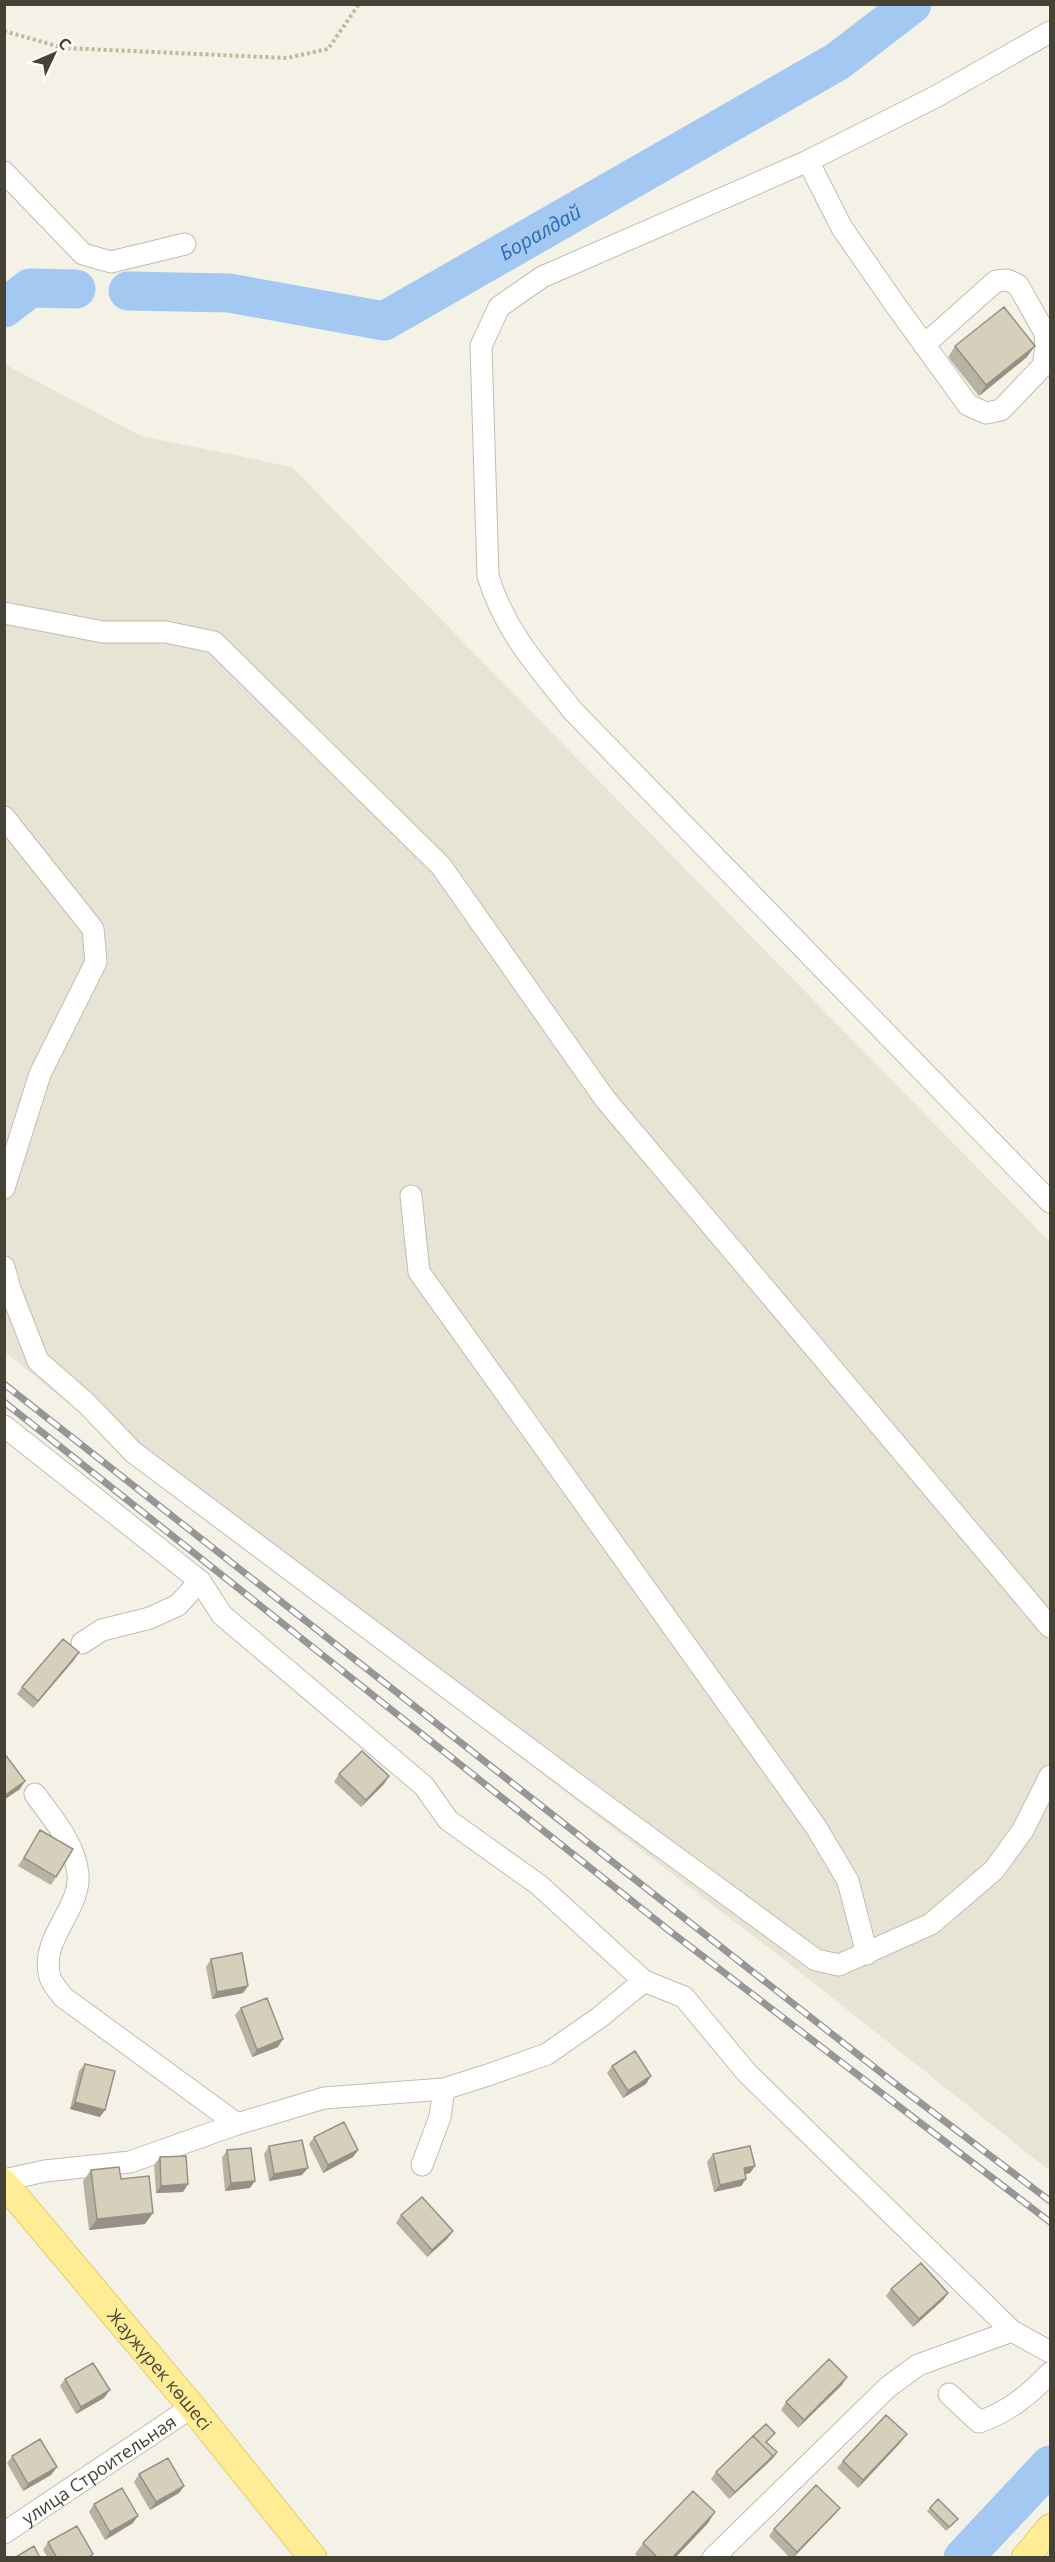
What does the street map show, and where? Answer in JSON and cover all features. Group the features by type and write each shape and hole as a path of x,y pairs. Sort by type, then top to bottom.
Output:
{"main road":[{"name":"Жаужүрек көшесі","path":"4,2182 192,2407 313,2558"},
{"path":"1025,2558 1050,2528"}],"street":[{"path":"1050,32 937,96 808,161 542,277 499,308 481,346 488,576 497,604 520,645 573,711 1050,1202"},
{"path":"808,161 842,228 924,345 968,405 986,413 1001,410 1043,366 1046,348 1045,333 1018,285 1007,280 996,281 924,345"},
{"path":"4,172 82,254 111,262 185,244"},
{"path":"6,615 103,632 166,632 214,642 441,866 605,1099 1050,1627"},
{"path":"4,817 93,929 96,962 40,1074 4,1188"},
{"path":"411,1196 418,1272 816,1827 848,1881 867,1954"},
{"path":"4,1267 10,1289 38,1361 87,1404 133,1452 580,1787 816,1959 839,1965 931,1924 994,1870 1023,1830 1050,1776"},
{"path":"4,1426 200,1581 222,1615 424,1786 448,1820 539,1885 644,1981 684,1996 747,2073 1012,2331 1050,2352"},
{"path":"82,1643 102,1630 150,1618 178,1605 200,1581"},
{"path":"35,1794 66,1837 78,1872 77,1893 63,1918 49,1954 51,1978 63,1997 237,2124"},
{"path":"4,2182 45,2171 129,2163 237,2124 324,2098 444,2089 547,2054 600,2017 644,1981"},
{"path":"422,2165 440,2117 444,2089"},
{"path":"712,2558 888,2387 918,2365 1012,2331"},
{"path":"949,2394 979,2422 999,2415 1020,2402 1050,2373"},
{"name":"улица Строительная","path":"6,2527 192,2407"}],"path":[{"path":"4,31 64,48 287,58 328,49 359,4"}],"shaded area":[{"path":"4,364 141,436 292,467 1050,1242 1050,2171 791,1965 217,1525 5,1352"}],"building":[{"path":"1004,307 1035,346 986,385 955,346"},
{"path":"63,1639 79,1652 38,1701 22,1687"},
{"path":"362,1751 389,1776 366,1800 339,1774"},
{"path":"4,1753 25,1781 4,1796"},
{"path":"40,1830 73,1849 56,1877 24,1858"},
{"path":"242,1953 248,1986 217,1992 211,1959"},
{"path":"267,1998 283,2039 257,2050 241,2008"},
{"path":"635,2051 651,2076 628,2091 612,2066"},
{"path":"85,2064 115,2071 105,2110 75,2102"},
{"path":"344,2122 358,2150 328,2165 314,2137"},
{"path":"302,2140 308,2168 274,2174 269,2146"},
{"path":"750,2146 755,2166 744,2168 746,2179 720,2185 713,2154"},
{"path":"251,2148 255,2181 231,2183 227,2150"},
{"path":"186,2156 188,2184 161,2186 160,2157"},
{"path":"119,2167 121,2179 149,2176 153,2213 97,2219 91,2170"},
{"path":"422,2197 453,2231 432,2250 401,2215"},
{"path":"921,2263 948,2293 919,2319 891,2289"},
{"path":"829,2359 847,2377 804,2420 786,2402"},
{"path":"93,2363 110,2390 81,2407 65,2379"},
{"path":"886,2415 907,2434 863,2480 843,2461"},
{"path":"766,2424 775,2433 766,2442 777,2452 770,2460 773,2456 753,2436"},
{"path":"753,2436 773,2456 735,2492 716,2472"},
{"path":"40,2439 57,2467 28,2484 12,2456"},
{"path":"168,2458 184,2486 156,2502 139,2474"},
{"path":"816,2485 840,2508 797,2552 774,2529"},
{"path":"122,2488 138,2516 110,2532 94,2504"},
{"path":"693,2491 715,2512 672,2558 658,2558 643,2543"},
{"path":"938,2499 958,2519 949,2527 930,2508"},
{"path":"77,2526 93,2554 87,2558 57,2558 48,2542"},
{"path":"34,2546 40,2558 14,2558"}],"waterway":[{"name":"Боралдай","path":"128,291 229,293 384,321 838,61 912,4"},
{"name":"Боралдай","path":"4,308 30,288 76,289"},
{"path":"963,2558 1050,2465"}],"railway":[{"path":"4,1384 893,2082 1050,2201"},
{"path":"4,1402 671,1932 1050,2222"}]}
